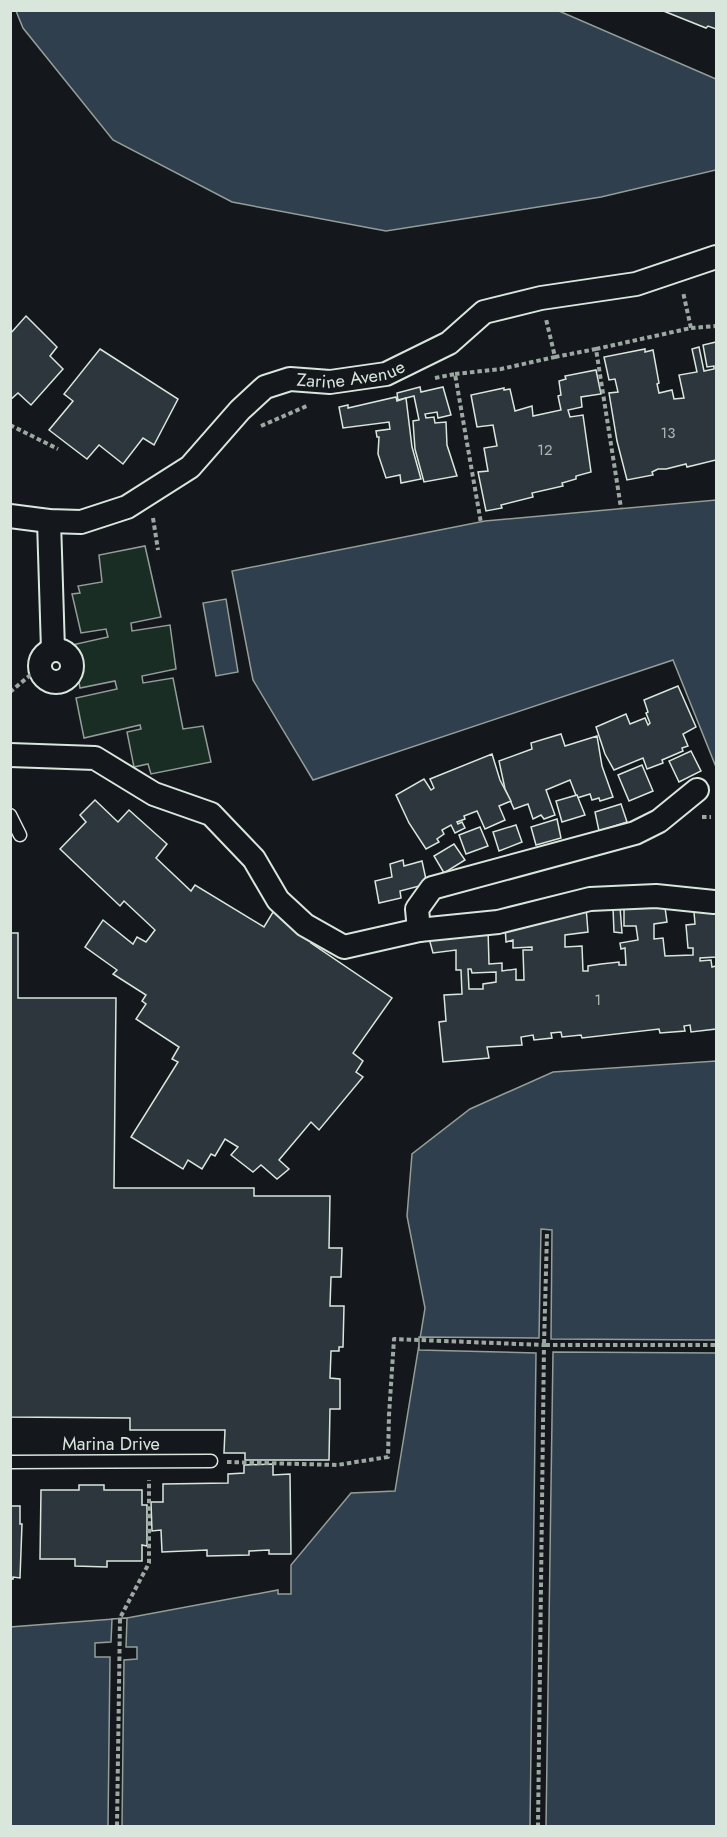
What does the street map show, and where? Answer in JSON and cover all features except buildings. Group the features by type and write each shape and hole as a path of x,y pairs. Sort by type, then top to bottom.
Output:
{"street":[{"name":"Zarine Avenue","path":"10,516 81,522 127,507 190,467 240,411 265,387 290,379 330,382 386,374 449,344 484,312 542,298 636,284 717,257"},
{"path":"47,658 49,521"},
{"path":"10,755 95,758 154,794 211,814 254,859 278,900 305,925 344,947 419,930 498,922 590,899 656,896 714,902"},
{"path":"419,930 417,909 432,888 635,833 659,821 697,790"}],"lane":[{"path":"10,815 15,833"},
{"name":"Marina Drive","path":"10,1462 211,1461"}],"path":[{"path":"678,269 691,328"},
{"path":"542,298 555,357"},
{"path":"432,379 501,369 691,328 717,326"},
{"path":"596,349 621,508"},
{"path":"455,374 481,523"},
{"path":"253,430 322,400 319,381"},
{"path":"10,424 58,449"},
{"path":"152,512 158,550"},
{"path":"10,692 47,658"},
{"path":"538,1827 547,1234"},
{"path":"211,1461 337,1465 388,1457 394,1340 544,1345 717,1346"},
{"path":"117,1827 120,1618 149,1563 149,1461"}],"green space":[{"path":"145,546 161,617 131,623 132,631 170,625 176,669 142,676 143,683 173,678 183,729 203,726 211,762 151,774 148,764 134,767 127,732 141,729 140,725 84,738 76,698 117,689 115,681 80,688 72,645 108,637 106,629 81,633 72,594 80,593 78,586 102,582 99,555"}],"water":[{"path":"16,11 559,11 716,79 716,170 601,197 386,231 232,202 113,140 23,28"},
{"path":"716,500 716,767 673,660 313,780 253,680 232,571 485,521"},
{"path":"226,599 238,672 216,676 203,603"},
{"path":"716,1061 716,1826 11,1826 10,1627 127,1618 278,1590 278,1594 291,1594 291,1565 351,1493 395,1491 425,1308 407,1216 412,1154 470,1109 553,1072"}],"pier":[{"path":"541,1229 552,1230 551,1339 716,1340 716,1353 553,1352 546,1826 530,1826 536,1353 419,1350 419,1337 539,1338"},
{"path":"127,1618 126,1647 137,1647 137,1659 124,1660 122,1826 108,1826 110,1657 95,1657 95,1643 111,1642 112,1619"}]}
